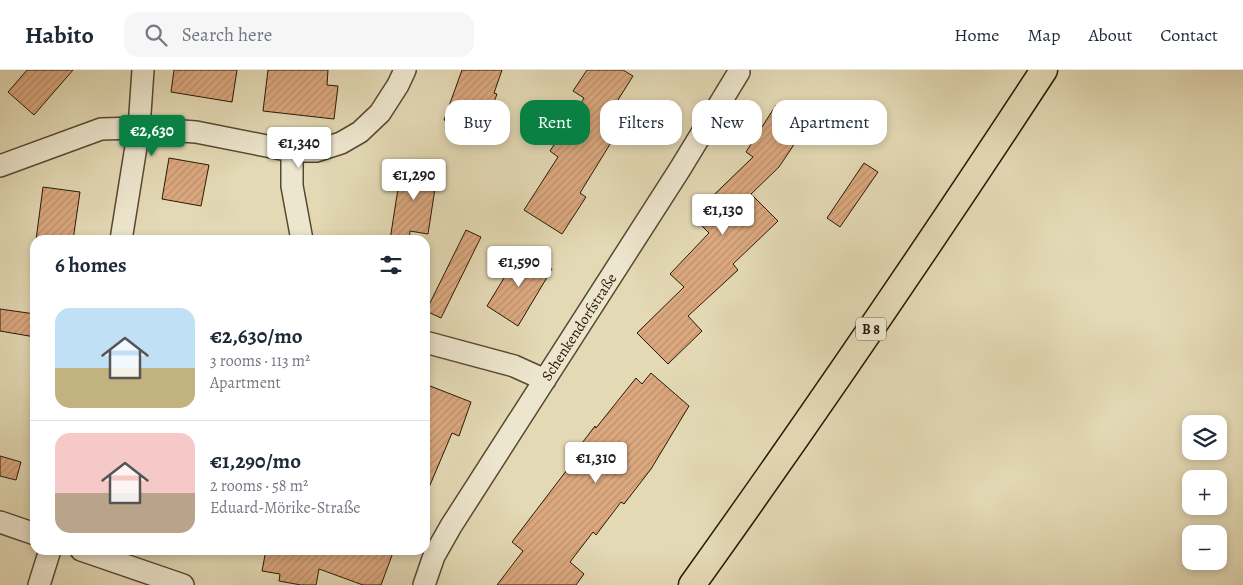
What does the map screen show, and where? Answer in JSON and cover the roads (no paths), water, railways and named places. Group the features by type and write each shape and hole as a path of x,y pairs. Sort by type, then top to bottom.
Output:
{"main road":[{"name":"B 8","path":"692,585 935,236 1044,70"}],"street":[{"path":"122,235 139,128 143,70"},
{"path":"0,166 101,129 139,128 196,132 292,151 316,151 341,143 360,132 380,113 405,70"},
{"name":"Schenkendorfstraße","path":"424,585 434,556 451,526 740,72"},
{"path":"292,151 292,186 301,235"},
{"path":"430,343 514,366 545,380"},
{"path":"0,522 30,532"},
{"path":"39,585 48,555"},
{"path":"96,555 183,585"}]}
